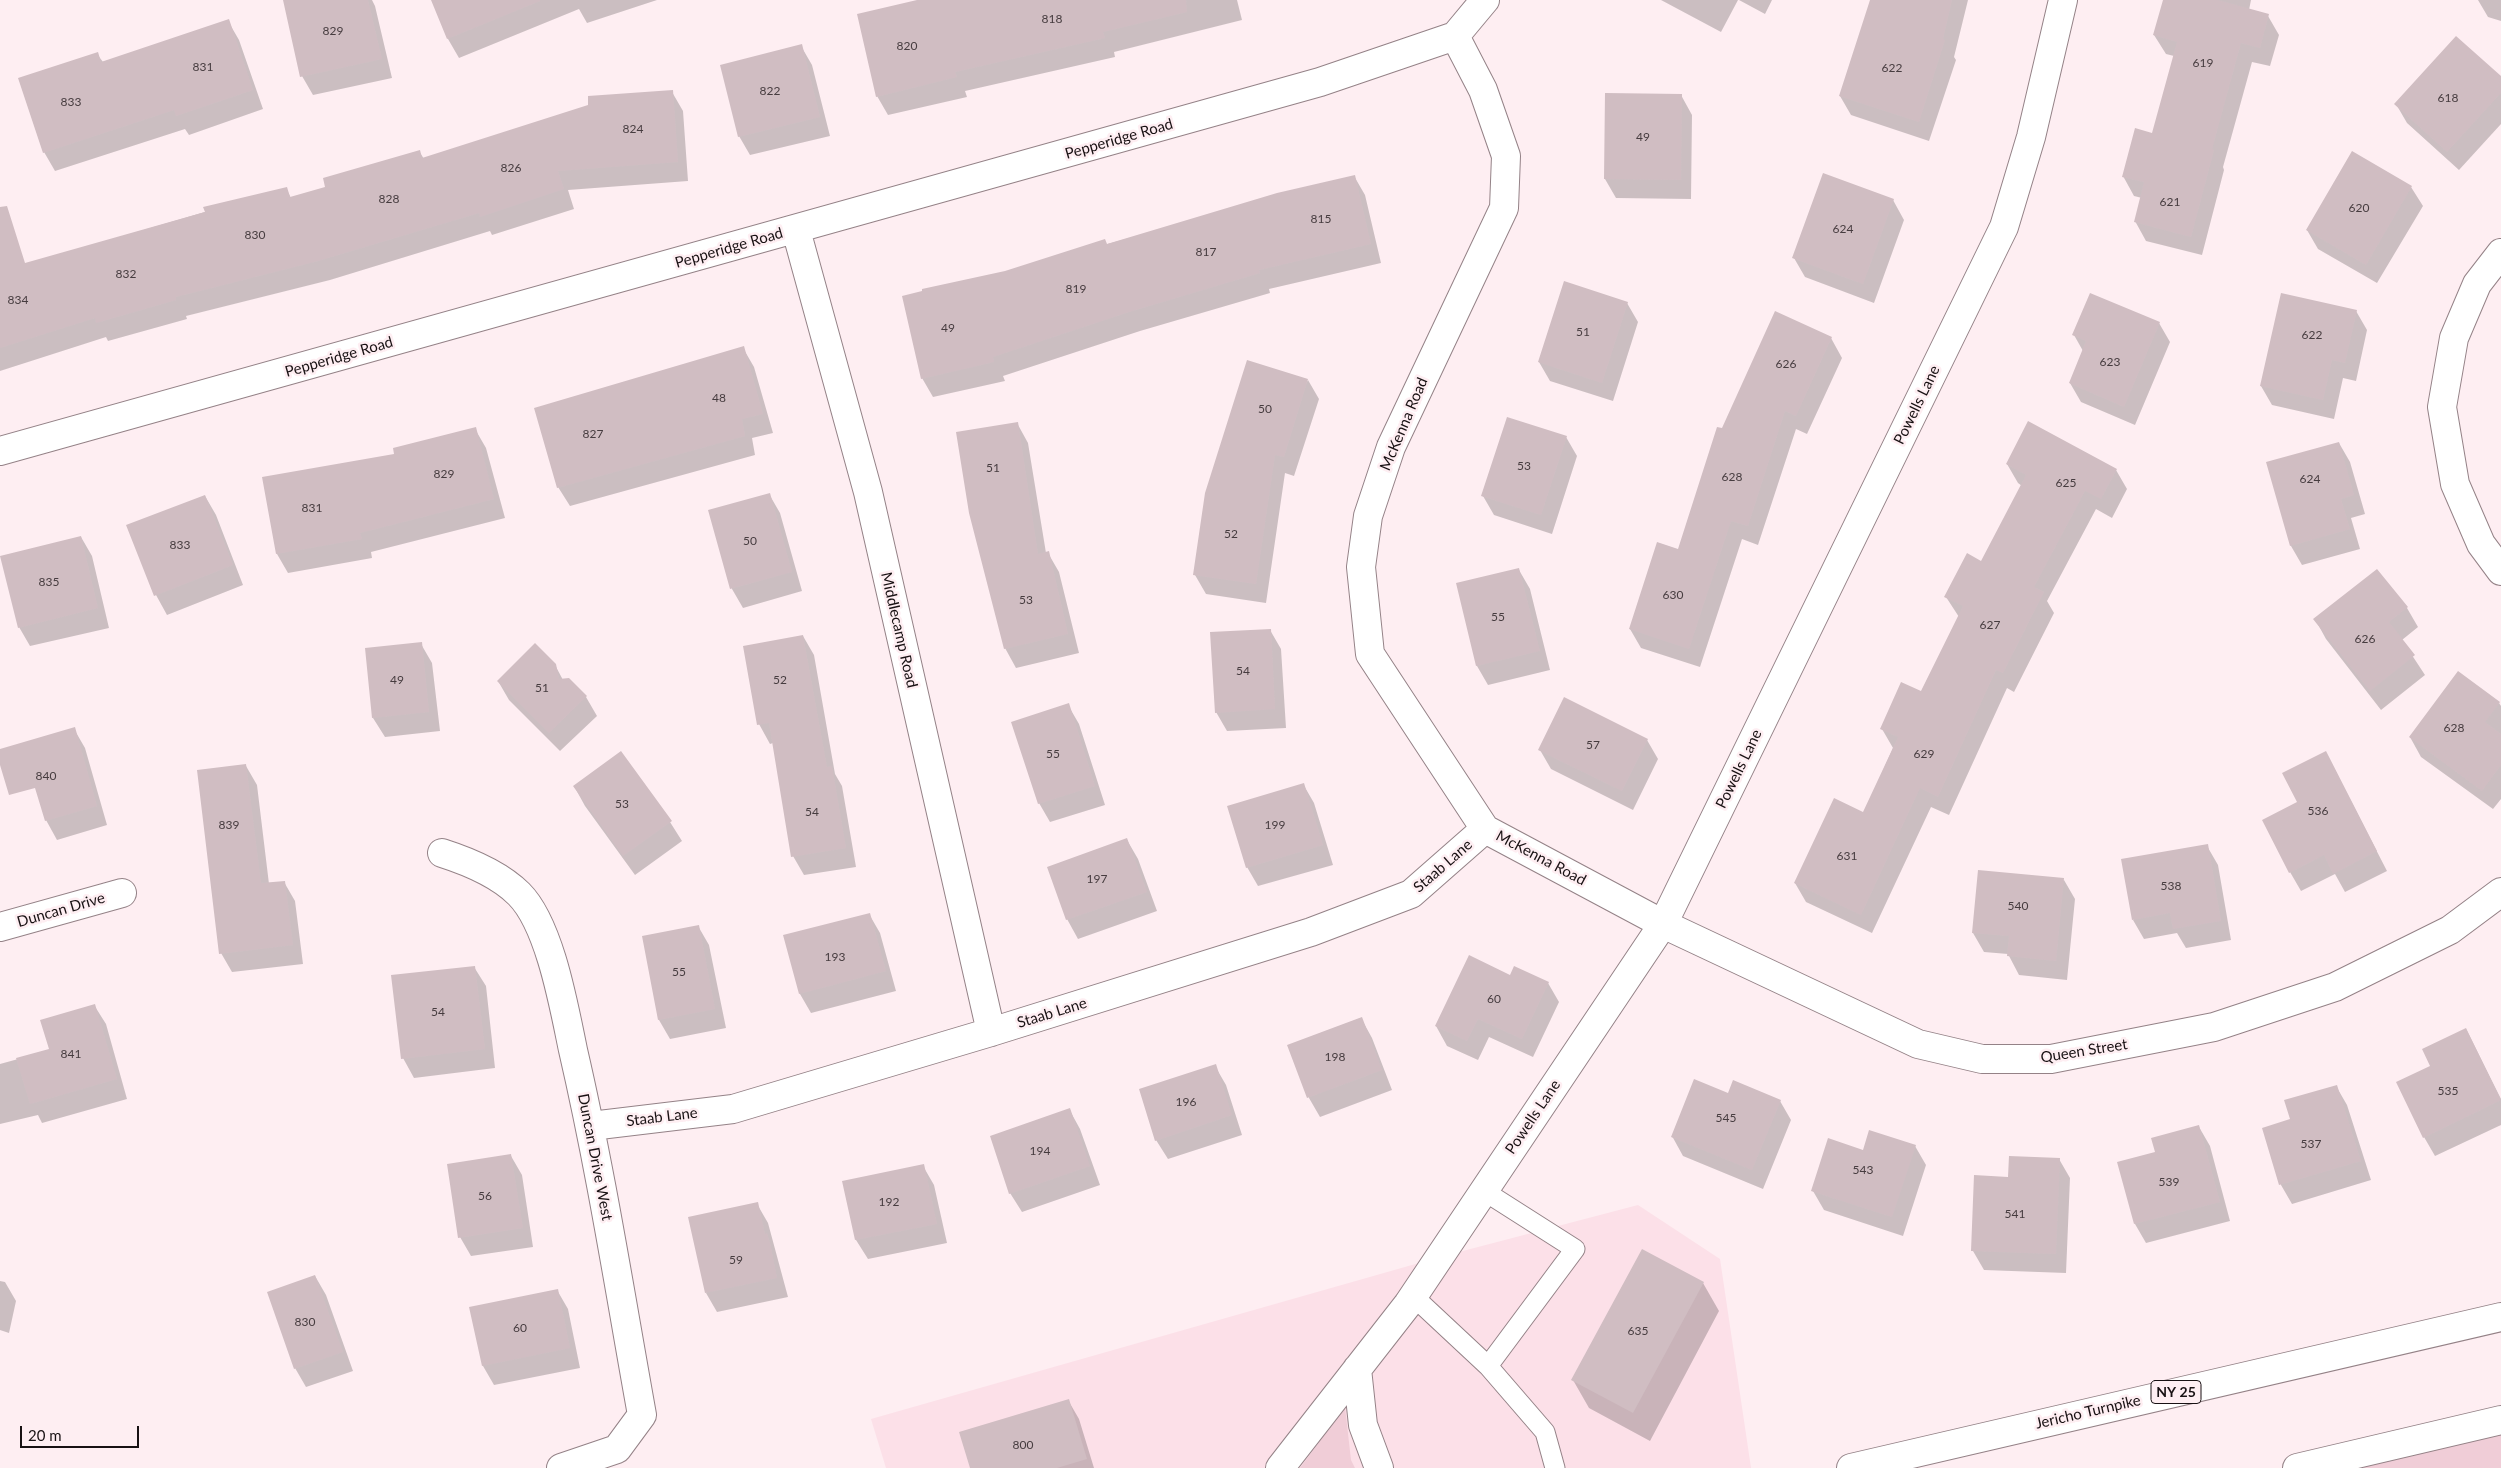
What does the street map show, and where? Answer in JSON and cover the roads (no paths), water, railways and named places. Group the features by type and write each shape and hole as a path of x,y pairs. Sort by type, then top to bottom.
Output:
{"street":[{"path":"1455,36 1486,0"},
{"name":"Powells Lane","path":"1280,1468 1413,1296 1663,924 2004,227 2031,137 2063,0"},
{"name":"Pepperidge Road","path":"0,451 1320,82 1455,36"},
{"name":"McKenna Road","path":"1455,36 1483,90 1506,156 1504,208 1391,447 1368,516 1361,567 1370,654 1486,829 1663,924"},
{"name":"Middlecamp Road","path":"796,230 868,492 991,1032"},
{"path":"2501,253 2477,284 2454,338 2442,407 2455,484 2481,544 2501,571"},
{"name":"Staab Lane","path":"590,1126 733,1109 991,1032 1311,932 1411,894 1486,829"},
{"name":"Duncan Drive West","path":"442,853 473,863 519,894 534,916 554,965 590,1126 642,1415 617,1449 561,1468"},
{"name":"Queen Street","path":"1663,924 1918,1044 1982,1059 2051,1059 2214,1027 2335,987 2450,930 2501,892"},
{"name":"Duncan Drive","path":"0,927 122,893"},
{"name":"Jericho Turnpike","path":"1851,1468 2501,1318"},
{"path":"1357,1369 1363,1426 1379,1468"},
{"path":"2298,1468 2501,1420"}],"lane":[{"path":"1484,1191 1575,1248 1488,1366"},
{"path":"1413,1296 1488,1366 1544,1432 1555,1468"}]}
